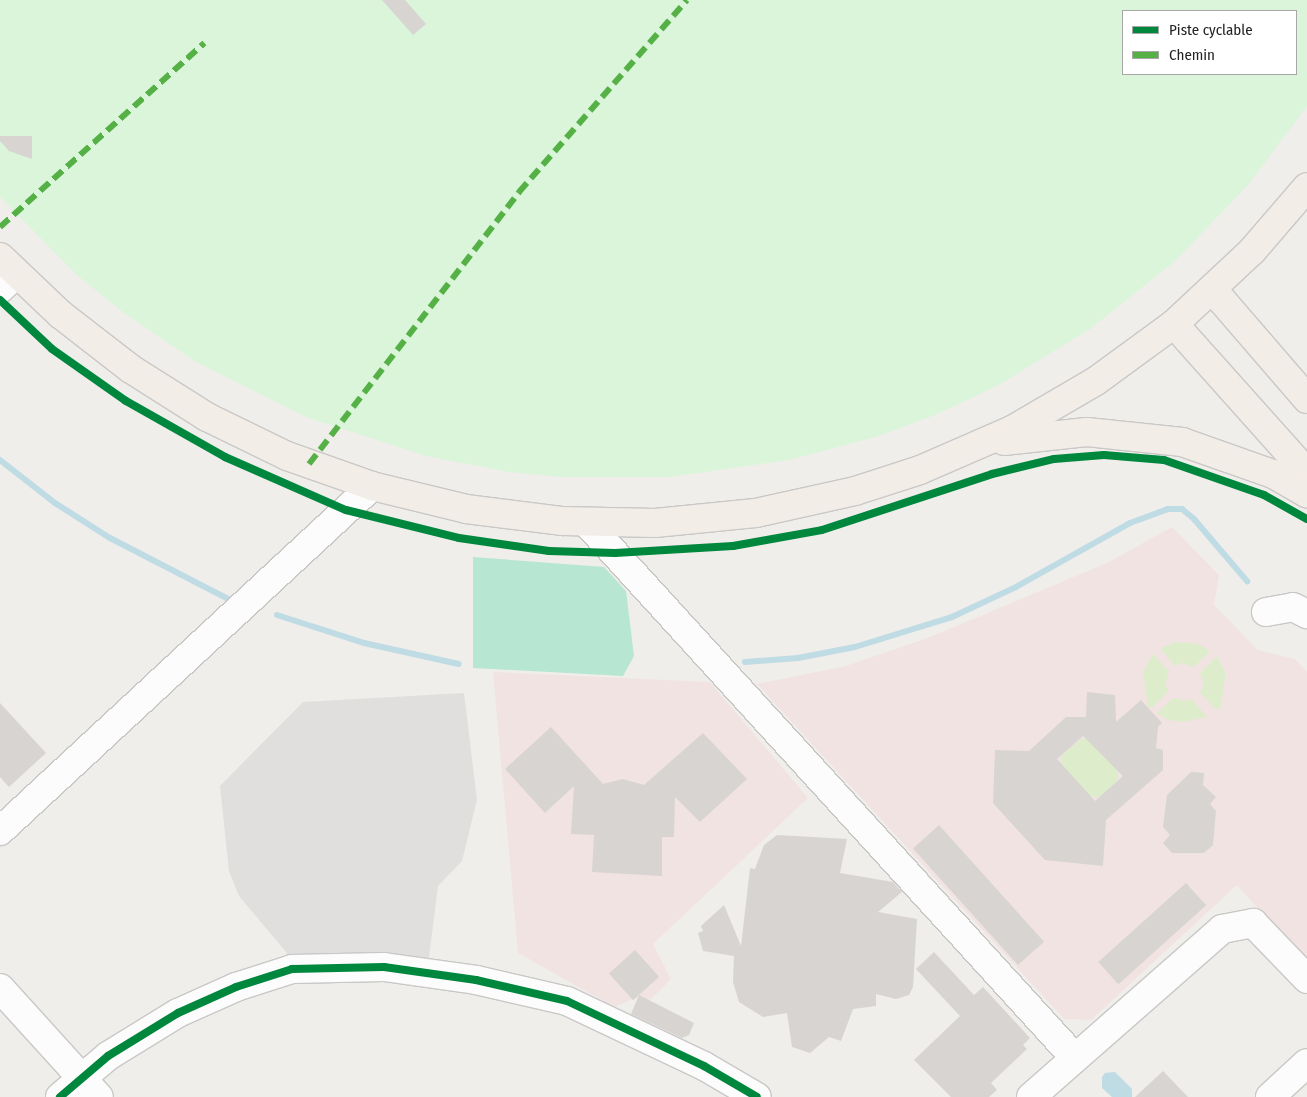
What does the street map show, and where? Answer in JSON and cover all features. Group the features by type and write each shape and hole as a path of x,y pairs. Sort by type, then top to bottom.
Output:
{"main road":[{"path":"5,273 106,352 181,402 287,456 372,486 490,514 587,522 689,521 790,507 888,481 983,444 1089,386 1174,324 1213,290 1252,250 1307,187"},
{"path":"1213,290 1307,399"},
{"path":"1174,324 1307,473"},
{"path":"983,444 1087,432 1182,442 1273,474 1307,494"}],"street":[{"path":"0,831 372,486"},
{"path":"587,522 1075,1058"},
{"path":"1266,612 1293,607 1307,614"},
{"path":"1031,1097 1211,937 1234,925 1253,923 1307,979"},
{"path":"60,1097 81,1077 178,1013 236,987 292,969 384,967 476,980 567,1001 704,1066 757,1097"},
{"path":"0,988 99,1097"},
{"path":"1270,1097 1307,1063"}],"shaded area":[{"path":"1172,527 1219,575 1214,605 1258,650 1295,659 1307,672 1307,963 1237,885 1091,1020 1064,1019 757,684 846,666 930,637 1107,563"},
{"path":"493,672 710,682 808,798 653,944 671,979 650,1000 640,996 614,1007 518,953"},
{"path":"464,693 477,800 462,861 438,886 427,973 292,969 286,952 239,896 229,871 220,786 303,702"}],"green space":[{"path":"0,0 1307,0 1307,106 1248,185 1174,262 1090,329 997,386 935,415 879,436 789,460 670,477 560,477 509,472 426,456 306,417 196,362 124,313 78,276 0,197"},
{"path":"473,557 604,567 626,591 634,656 623,676 473,668"},
{"path":"1176,642 1199,644 1210,651 1194,667 1181,663 1175,666 1160,648"},
{"path":"1153,654 1169,672 1165,684 1169,691 1153,707 1148,707 1143,672"},
{"path":"1217,656 1226,674 1220,709 1215,709 1200,692 1204,685 1200,673"},
{"path":"1173,698 1186,701 1192,699 1207,717 1182,722 1168,720 1157,713"},
{"path":"1099,737 1097,750 1105,758 1118,757 1117,781 1100,797 1075,795 1060,778 1061,756 1081,739"}],"water":[{"path":"1115,1072 1132,1089 1132,1097 1112,1097 1102,1088 1102,1077 1105,1073"}],"building":[{"path":"382,0 405,0 426,24 413,35"},
{"path":"0,136 32,136 32,159 9,151 0,141"},
{"path":"1087,692 1115,695 1116,722 1141,700 1162,723 1158,727 1156,748 1163,750 1163,770 1106,820 1103,866 1045,860 993,803 995,750 1029,751 1066,717 1086,717","holes":["1083,736 1123,776 1095,801 1057,759"]},
{"path":"0,703 46,753 9,787 0,777"},
{"path":"551,727 603,784 623,779 644,785 703,733 747,779 700,822 675,797 674,837 662,837 662,876 592,872 594,835 571,834 574,786 545,813 505,769"},
{"path":"1191,772 1204,773 1203,785 1216,797 1210,804 1216,811 1213,845 1204,853 1172,853 1163,843 1170,835 1163,827 1167,795"},
{"path":"939,825 1044,942 1018,965 913,848"},
{"path":"777,835 847,839 840,873 893,882 902,892 878,912 917,919 913,987 909,995 896,999 876,994 876,1006 853,1009 841,1041 829,1037 810,1053 792,1047 787,1013 763,1017 739,1002 733,982 734,956 703,951 698,933 703,931 701,926 724,905 741,946 750,868 755,869 764,845"},
{"path":"1186,883 1206,905 1118,984 1098,962"},
{"path":"635,950 659,977 633,1000 609,973"},
{"path":"934,952 974,995 983,987 1030,1038 1023,1045 1027,1049 991,1083 997,1090 989,1097 951,1097 914,1060 960,1016 916,969"},
{"path":"639,995 694,1023 689,1035 682,1038 631,1014"},
{"path":"1163,1071 1188,1097 1135,1097"}],"waterway":[{"path":"0,460 55,503 110,538 230,600"},
{"path":"745,662 798,658 855,647 952,617 1016,587 1130,523 1168,509 1182,509 1194,519 1247,581"},
{"path":"277,615 364,643 459,664"}],"marked path":[{"path":"309,464 519,192 687,0"},
{"path":"0,227 204,43"}],"cycle path":[{"path":"0,300 52,349 126,401 225,457 346,510 459,538 549,551 615,553 733,546 822,530 992,474 1054,459 1104,455 1164,460 1264,495 1307,519"},
{"path":"60,1097 108,1056 178,1013 236,987 292,969 384,967 476,980 567,1001 704,1066 757,1097"}]}
